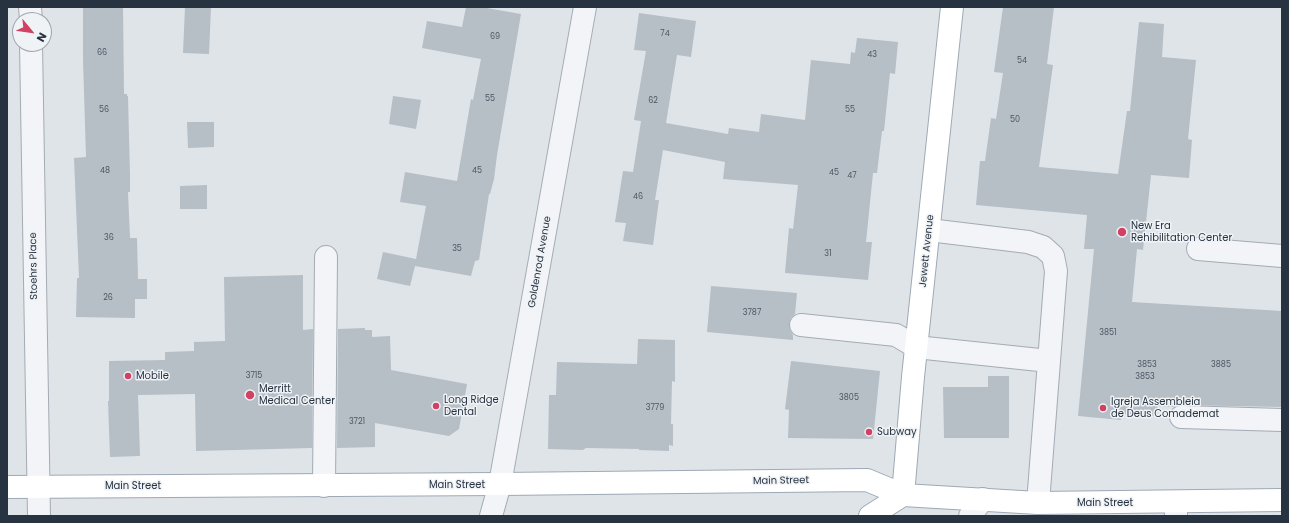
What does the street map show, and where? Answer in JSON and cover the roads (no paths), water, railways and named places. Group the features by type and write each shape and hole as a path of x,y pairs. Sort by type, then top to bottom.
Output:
{"main road":[{"name":"Jewett Avenue","path":"903,495 916,347 952,7"},
{"name":"Main Street","path":"7,487 324,486 867,480 903,495 981,508 1038,503 1176,509 1282,500"},
{"path":"870,516 903,495"}],"street":[{"name":"Goldenrod Avenue","path":"491,516 500,484 585,7"},
{"name":"Stoehrs Place","path":"31,52 39,516"},
{"path":"929,230 1028,242 1043,247 1053,256 1056,271 1038,503"},
{"path":"1198,249 1282,256"},
{"path":"324,486 326,257"},
{"path":"801,324 896,335 916,347 1049,361"},
{"path":"1182,417 1282,420"},
{"path":"970,516 981,508"}],"place":[{"name":"New Era Rehibilitation Center","path":"1122,232"},
{"name":"Mobile","path":"128,376"},
{"name":"Merritt Medical Center","path":"250,395"},
{"name":"Long Ridge Dental","path":"436,406"},
{"name":"Igreja Assembleia de Deus Comademat","path":"1103,408"},
{"name":"Subway","path":"869,432"}]}
